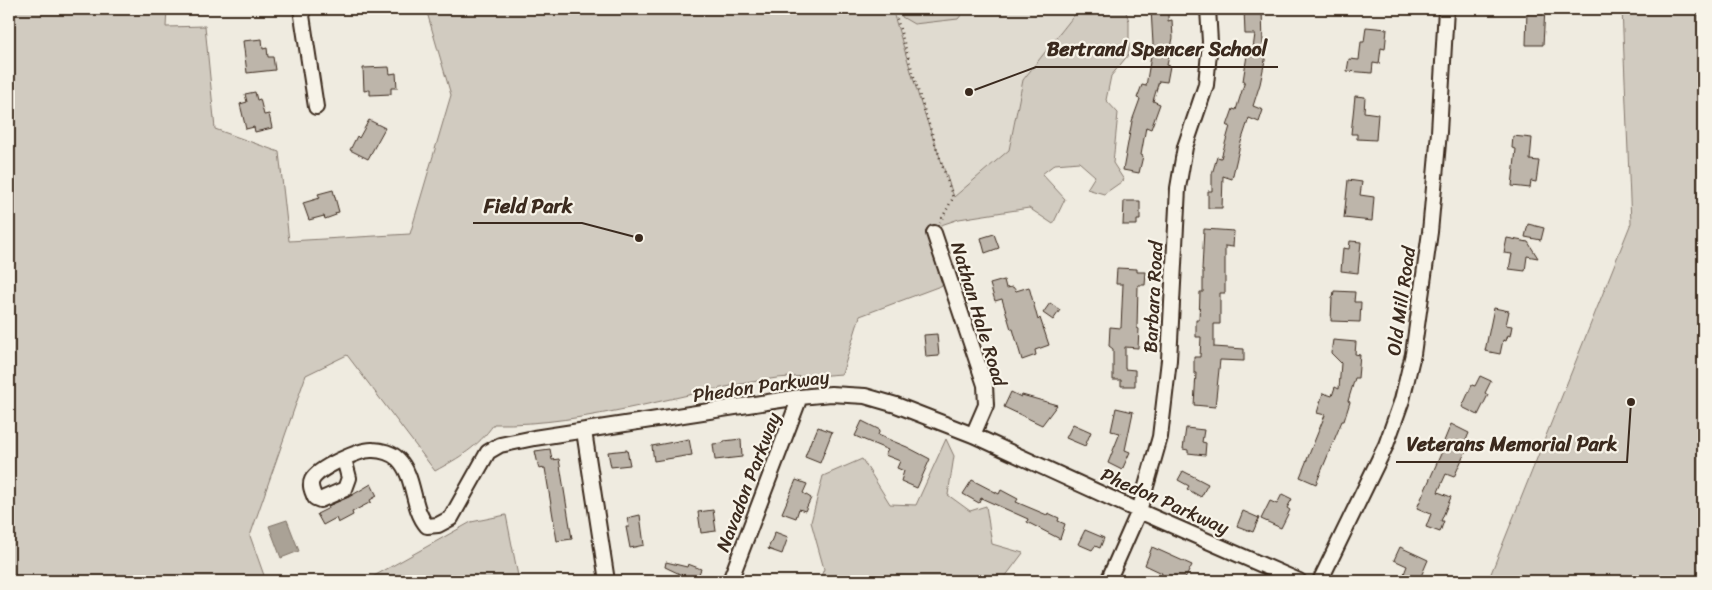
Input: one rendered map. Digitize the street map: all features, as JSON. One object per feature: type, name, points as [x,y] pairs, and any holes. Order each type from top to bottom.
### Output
[{"type":"street","points":[[301,9],[316,106]]},
{"type":"street","name":"Barbara Road","points":[[1108,581],[1140,511],[1160,437],[1169,360],[1178,188],[1185,147],[1206,86],[1210,42],[1208,9]]},
{"type":"street","name":"Old Mill Road","points":[[1320,581],[1386,446],[1402,400],[1413,354],[1431,223],[1440,132],[1446,9]]},
{"type":"street","name":"Nathan Hale Road","points":[[934,233],[985,385],[986,405],[974,435]]},
{"type":"street","name":"Phedon Parkway","points":[[344,459],[357,453],[372,450],[385,452],[398,458],[407,471],[421,519],[427,526],[438,525],[451,518],[488,452],[500,445],[534,438],[800,397],[831,394],[865,396],[896,405],[974,435],[1299,581]]},
{"type":"street","name":"Navadon Parkway","points":[[730,581],[800,397]]},
{"type":"street","points":[[584,431],[607,581]]},
{"type":"path","points":[[894,9],[920,97],[954,198],[934,233]]},
{"type":"shaded area","points":[[9,9],[167,9],[166,27],[205,26],[215,129],[279,152],[289,241],[410,234],[451,95],[426,9],[892,9],[921,104],[954,197],[1009,150],[1023,80],[1076,13],[1076,9],[1125,9],[1129,21],[1129,54],[1111,76],[1106,100],[1118,113],[1113,163],[1124,180],[1104,194],[1087,189],[1095,176],[1079,162],[1055,164],[1042,174],[1065,199],[1053,224],[1029,208],[959,219],[926,230],[943,285],[860,316],[842,374],[777,378],[600,414],[529,423],[494,424],[474,446],[435,471],[347,355],[306,375],[250,536],[266,581],[9,581]]},
{"type":"shaded area","points":[[892,9],[1076,9],[1076,13],[1023,80],[1009,150],[953,198],[921,104]]},
{"type":"shaded area","points":[[901,9],[966,9],[958,19],[914,24],[902,17]]},
{"type":"shaded area","points":[[1622,9],[1703,9],[1703,581],[1488,581],[1631,223]]},
{"type":"shaded area","points":[[946,439],[954,456],[948,495],[970,511],[986,506],[992,544],[1023,553],[1002,581],[819,581],[824,569],[811,522],[823,476],[862,459],[890,504],[916,505]]},
{"type":"shaded area","points":[[506,515],[519,581],[461,581],[455,574],[443,581],[359,581],[367,580],[471,522]]},
{"type":"shaded area","points":[[287,520],[299,551],[281,558],[269,526]]},
{"type":"building","points":[[1151,9],[1168,11],[1168,21],[1172,20],[1173,38],[1167,65],[1170,66],[1167,82],[1159,81],[1153,101],[1160,104],[1151,129],[1146,127],[1139,173],[1123,170],[1132,121],[1140,99],[1137,98],[1142,85],[1146,86],[1153,44]]},
{"type":"building","points":[[1244,9],[1262,9],[1263,45],[1268,46],[1253,106],[1263,110],[1259,122],[1249,118],[1232,179],[1223,176],[1222,208],[1208,208],[1208,191],[1212,191],[1212,174],[1217,157],[1221,158],[1230,126],[1227,126],[1233,109],[1236,110],[1245,81],[1243,81],[1247,55],[1252,56],[1255,34],[1245,34]]},
{"type":"building","points":[[1527,9],[1545,9],[1543,45],[1526,45]]},
{"type":"building","points":[[1366,27],[1387,29],[1385,49],[1381,48],[1379,64],[1373,63],[1372,73],[1347,71],[1349,59],[1359,60],[1361,42],[1364,42]]},
{"type":"building","points":[[262,39],[263,49],[267,48],[268,57],[273,57],[275,70],[247,73],[243,41]]},
{"type":"building","points":[[389,67],[390,74],[396,73],[397,88],[391,88],[391,94],[370,95],[370,90],[364,91],[363,68]]},
{"type":"building","points":[[255,92],[257,100],[260,99],[264,115],[269,114],[272,128],[255,132],[254,127],[246,129],[240,104],[247,102],[245,94]]},
{"type":"building","points":[[1355,96],[1365,97],[1364,112],[1378,114],[1376,140],[1357,139],[1357,134],[1351,134]]},
{"type":"building","points":[[369,120],[385,128],[368,159],[350,150],[357,136],[359,138]]},
{"type":"building","points":[[1513,136],[1532,138],[1530,160],[1539,161],[1536,182],[1531,181],[1530,188],[1512,186],[1516,149],[1512,148]]},
{"type":"building","points":[[1348,180],[1362,182],[1360,195],[1374,197],[1372,221],[1344,218]]},
{"type":"building","points":[[333,190],[339,212],[325,219],[324,216],[309,220],[303,203],[320,198],[318,194]]},
{"type":"building","points":[[1124,201],[1140,201],[1140,220],[1137,220],[1137,225],[1123,225]]},
{"type":"building","points":[[1528,224],[1544,228],[1541,240],[1525,237]]},
{"type":"building","points":[[1204,229],[1234,231],[1233,247],[1225,246],[1225,293],[1220,293],[1220,324],[1214,324],[1214,347],[1244,349],[1244,361],[1220,360],[1215,407],[1194,405],[1196,373],[1194,373],[1194,357],[1200,357],[1201,337],[1196,337],[1196,320],[1199,320],[1200,292],[1203,292]]},
{"type":"building","points":[[994,234],[999,248],[985,253],[981,238]]},
{"type":"building","points":[[1507,238],[1528,242],[1538,258],[1527,256],[1525,271],[1509,269],[1512,254],[1504,253]]},
{"type":"building","points":[[1350,241],[1361,242],[1358,273],[1341,271],[1343,248],[1349,249]]},
{"type":"building","points":[[1117,268],[1137,269],[1137,272],[1146,272],[1145,285],[1138,285],[1138,348],[1125,347],[1125,369],[1135,370],[1135,386],[1121,386],[1121,380],[1113,380],[1113,349],[1109,346],[1110,327],[1121,328],[1123,284],[1116,284]]},
{"type":"building","points":[[1004,280],[1006,288],[1013,287],[1016,291],[1029,287],[1038,320],[1040,318],[1049,345],[1035,350],[1036,355],[1022,360],[1002,299],[995,301],[990,284]]},
{"type":"building","points":[[1334,291],[1355,292],[1354,302],[1361,302],[1360,322],[1331,321]]},
{"type":"building","points":[[1050,303],[1060,310],[1053,320],[1043,313]]},
{"type":"building","points":[[1494,308],[1509,311],[1506,325],[1512,326],[1510,336],[1508,335],[1506,341],[1503,340],[1500,354],[1485,351]]},
{"type":"building","points":[[937,334],[939,356],[926,357],[924,335]]},
{"type":"building","points":[[1333,340],[1356,342],[1355,354],[1360,355],[1358,378],[1355,378],[1344,421],[1342,421],[1316,484],[1300,477],[1325,415],[1317,413],[1323,393],[1332,396],[1335,387],[1339,389],[1341,363],[1331,353]]},
{"type":"building","points":[[1480,376],[1491,381],[1485,393],[1488,395],[1478,415],[1462,407],[1472,385],[1475,386]]},
{"type":"building","points":[[1011,392],[1021,397],[1022,395],[1057,405],[1042,425],[1004,407]]},
{"type":"building","points":[[1116,408],[1133,412],[1125,450],[1130,452],[1122,470],[1108,463],[1120,433],[1111,431]]},
{"type":"building","points":[[862,421],[880,430],[878,435],[930,459],[917,488],[901,481],[904,471],[897,468],[900,461],[885,455],[888,450],[855,436]]},
{"type":"building","points":[[1073,424],[1091,432],[1085,446],[1066,438]]},
{"type":"building","points":[[1451,424],[1469,433],[1464,445],[1468,446],[1454,477],[1446,474],[1438,492],[1451,497],[1441,521],[1444,521],[1440,532],[1426,527],[1431,514],[1417,508],[1444,447],[1442,446]]},
{"type":"building","points":[[818,427],[832,432],[820,463],[805,457]]},
{"type":"building","points":[[1186,428],[1204,430],[1202,442],[1206,443],[1205,455],[1188,453],[1188,450],[1183,449]]},
{"type":"building","points":[[689,439],[692,455],[654,461],[652,446]]},
{"type":"building","points":[[741,439],[742,457],[715,460],[713,444]]},
{"type":"building","points":[[550,449],[552,460],[559,459],[572,539],[557,541],[545,468],[539,469],[535,451]]},
{"type":"building","points":[[627,450],[630,465],[611,467],[608,452]]},
{"type":"building","points":[[1183,471],[1208,484],[1201,497],[1187,489],[1189,486],[1178,480]]},
{"type":"building","points":[[796,480],[807,484],[803,493],[811,498],[805,511],[799,509],[796,518],[782,513]]},
{"type":"building","points":[[972,480],[999,494],[1001,490],[1018,499],[1016,502],[1059,518],[1058,521],[1065,524],[1060,539],[1027,522],[1028,519],[981,498],[979,503],[963,494]]},
{"type":"building","points":[[371,484],[377,496],[370,500],[371,502],[352,512],[353,515],[338,523],[336,518],[323,525],[317,514],[329,508],[328,506],[349,497]]},
{"type":"building","points":[[1282,494],[1292,499],[1287,508],[1290,510],[1281,528],[1261,519],[1270,501],[1277,504]]},
{"type":"building","points":[[713,510],[716,531],[701,533],[698,512]]},
{"type":"building","points":[[1243,511],[1259,518],[1253,532],[1237,526]]},
{"type":"building","points":[[640,515],[644,545],[630,548],[626,527],[629,527],[627,518]]},
{"type":"building","points":[[1085,530],[1104,538],[1100,548],[1095,546],[1092,550],[1078,544]]},
{"type":"building","points":[[775,532],[788,537],[782,554],[768,549]]},
{"type":"building","points":[[1152,547],[1192,565],[1184,581],[1165,581],[1160,579],[1162,573],[1145,565]]},
{"type":"building","points":[[1400,547],[1428,560],[1419,581],[1402,579],[1407,566],[1394,560]]},
{"type":"building","points":[[666,562],[687,567],[688,564],[701,569],[696,581],[682,581],[684,576],[665,567]]},
{"type":"place","name":"Bertrand Spencer School","points":[[969,92]]},
{"type":"place","name":"Field Park","points":[[639,238]]},
{"type":"place","name":"Veterans Memorial Park","points":[[1631,402]]}]
